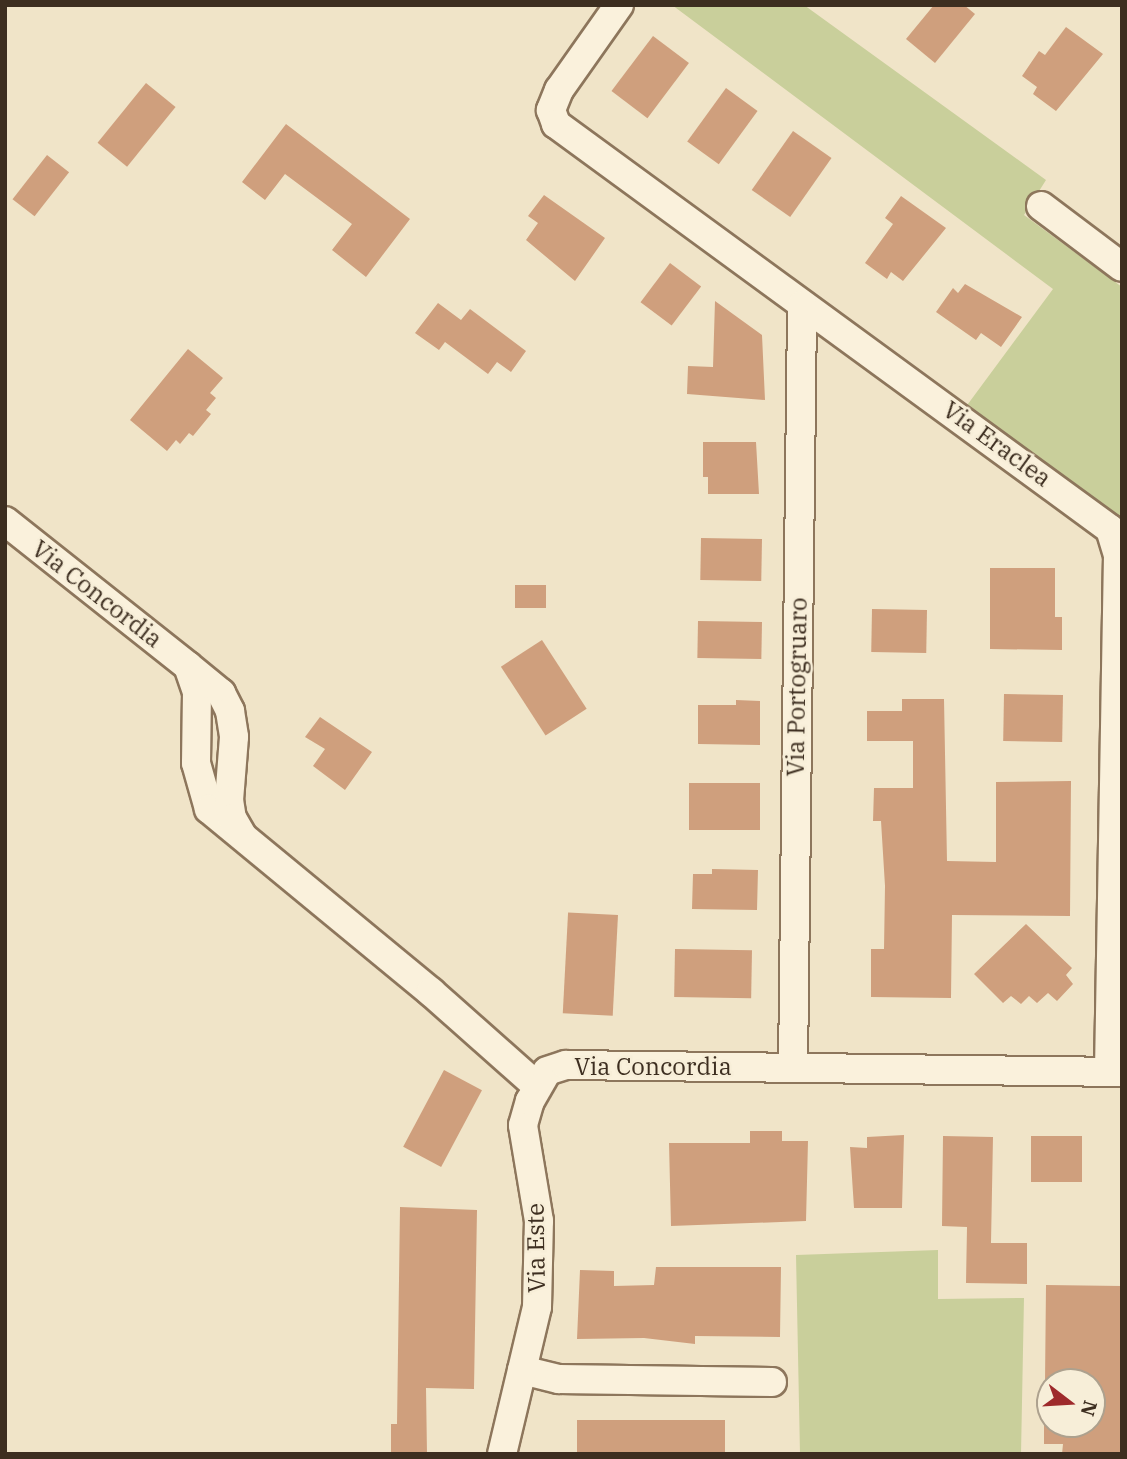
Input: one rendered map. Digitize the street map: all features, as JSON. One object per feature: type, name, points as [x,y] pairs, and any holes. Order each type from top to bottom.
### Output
[{"type":"street","name":"Via Eraclea","points":[[620,5],[559,90],[551,110],[556,124],[1111,529],[1118,555],[1115,1072]]},
{"type":"street","points":[[1041,206],[1122,267]]},
{"type":"street","name":"Via Portogruaro","points":[[793,1068],[802,305]]},
{"type":"street","name":"Via Concordia","points":[[5,521],[221,693],[230,711],[233,737],[229,800],[232,818],[243,836]]},
{"type":"street","name":"Via Concordia","points":[[188,666],[197,692],[200,788],[209,809],[537,1086],[547,1071],[566,1065],[1115,1072]]},
{"type":"street","name":"Via Este","points":[[502,1454],[537,1307],[540,1221],[523,1125],[537,1086]]},
{"type":"street","points":[[522,1370],[559,1379],[772,1382]]},
{"type":"green space","points":[[672,5],[804,5],[1046,180],[1024,215],[1122,287],[1122,532],[965,408],[1053,289]]},
{"type":"green space","points":[[938,1250],[938,1299],[1024,1298],[1021,1454],[800,1454],[796,1255]]},
{"type":"building","points":[[934,5],[964,5],[975,14],[935,63],[906,39]]},
{"type":"building","points":[[1066,27],[1103,54],[1056,111],[1033,94],[1037,87],[1022,76],[1039,51],[1045,55]]},
{"type":"building","points":[[653,36],[689,63],[647,118],[611,91]]},
{"type":"building","points":[[146,83],[176,107],[127,167],[98,143]]},
{"type":"building","points":[[726,88],[758,111],[719,164],[687,141]]},
{"type":"building","points":[[286,124],[410,219],[366,277],[332,250],[352,224],[285,174],[265,200],[242,182]]},
{"type":"building","points":[[793,131],[832,158],[790,217],[752,190]]},
{"type":"building","points":[[47,155],[69,172],[35,216],[13,199]]},
{"type":"building","points":[[544,195],[605,238],[575,281],[526,240],[538,223],[528,216]]},
{"type":"building","points":[[901,196],[946,228],[903,281],[891,272],[887,279],[865,263],[893,224],[885,218]]},
{"type":"building","points":[[670,263],[701,286],[672,326],[641,302]]},
{"type":"building","points":[[965,284],[1022,317],[1001,347],[981,333],[976,340],[936,312],[953,288],[958,293]]},
{"type":"building","points":[[715,301],[762,335],[765,400],[687,394],[688,366],[713,367]]},
{"type":"building","points":[[438,303],[461,320],[470,309],[526,351],[511,372],[497,362],[488,374],[445,342],[439,350],[415,333]]},
{"type":"building","points":[[188,349],[223,378],[210,393],[216,398],[206,410],[211,414],[193,436],[189,433],[180,444],[176,440],[167,451],[130,420]]},
{"type":"building","points":[[703,442],[756,442],[759,494],[708,494],[708,477],[703,477]]},
{"type":"building","points":[[701,538],[762,539],[761,581],[700,580]]},
{"type":"building","points":[[990,568],[1055,568],[1055,617],[1062,617],[1062,650],[990,649]]},
{"type":"building","points":[[515,585],[546,585],[546,608],[515,608]]},
{"type":"building","points":[[872,609],[927,610],[926,653],[871,652]]},
{"type":"building","points":[[698,621],[762,622],[761,659],[697,658]]},
{"type":"building","points":[[542,640],[587,709],[546,735],[501,667]]},
{"type":"building","points":[[1004,694],[1063,695],[1062,742],[1003,741]]},
{"type":"building","points":[[902,699],[944,699],[947,861],[996,862],[996,782],[1071,781],[1070,916],[952,915],[951,998],[871,997],[871,949],[884,949],[885,886],[881,821],[873,821],[874,788],[913,788],[913,741],[867,741],[867,711],[902,711]]},
{"type":"building","points":[[736,700],[760,701],[760,745],[698,744],[698,705],[736,705]]},
{"type":"building","points":[[320,717],[372,752],[345,790],[313,766],[325,749],[305,737]]},
{"type":"building","points":[[689,783],[760,783],[760,830],[689,830]]},
{"type":"building","points":[[712,869],[758,870],[757,910],[692,909],[693,874],[712,874]]},
{"type":"building","points":[[568,912],[618,915],[613,1016],[563,1013]]},
{"type":"building","points":[[1026,924],[1072,968],[1066,975],[1073,984],[1057,1001],[1048,993],[1037,1003],[1029,996],[1021,1004],[1011,996],[1003,1003],[974,974]]},
{"type":"building","points":[[675,949],[752,950],[751,998],[674,997]]},
{"type":"building","points":[[444,1070],[482,1090],[441,1167],[403,1147]]},
{"type":"building","points":[[750,1131],[782,1131],[782,1141],[808,1141],[806,1221],[671,1226],[669,1143],[750,1143]]},
{"type":"building","points":[[904,1135],[902,1208],[854,1208],[850,1147],[867,1148],[867,1137]]},
{"type":"building","points":[[943,1136],[993,1137],[991,1243],[1027,1243],[1027,1284],[966,1283],[967,1227],[942,1226]]},
{"type":"building","points":[[1031,1136],[1082,1136],[1082,1182],[1031,1182]]},
{"type":"building","points":[[400,1207],[477,1210],[474,1389],[426,1388],[427,1454],[391,1454],[391,1424],[397,1424]]},
{"type":"building","points":[[656,1267],[781,1267],[780,1337],[695,1336],[695,1344],[644,1338],[577,1339],[580,1270],[614,1271],[614,1286],[654,1285]]},
{"type":"building","points":[[1046,1285],[1122,1286],[1121,1454],[1062,1454],[1063,1444],[1044,1444],[1044,1438],[1106,1438],[1106,1368],[1045,1368]]},
{"type":"building","points":[[577,1420],[725,1420],[725,1454],[577,1454]]}]
